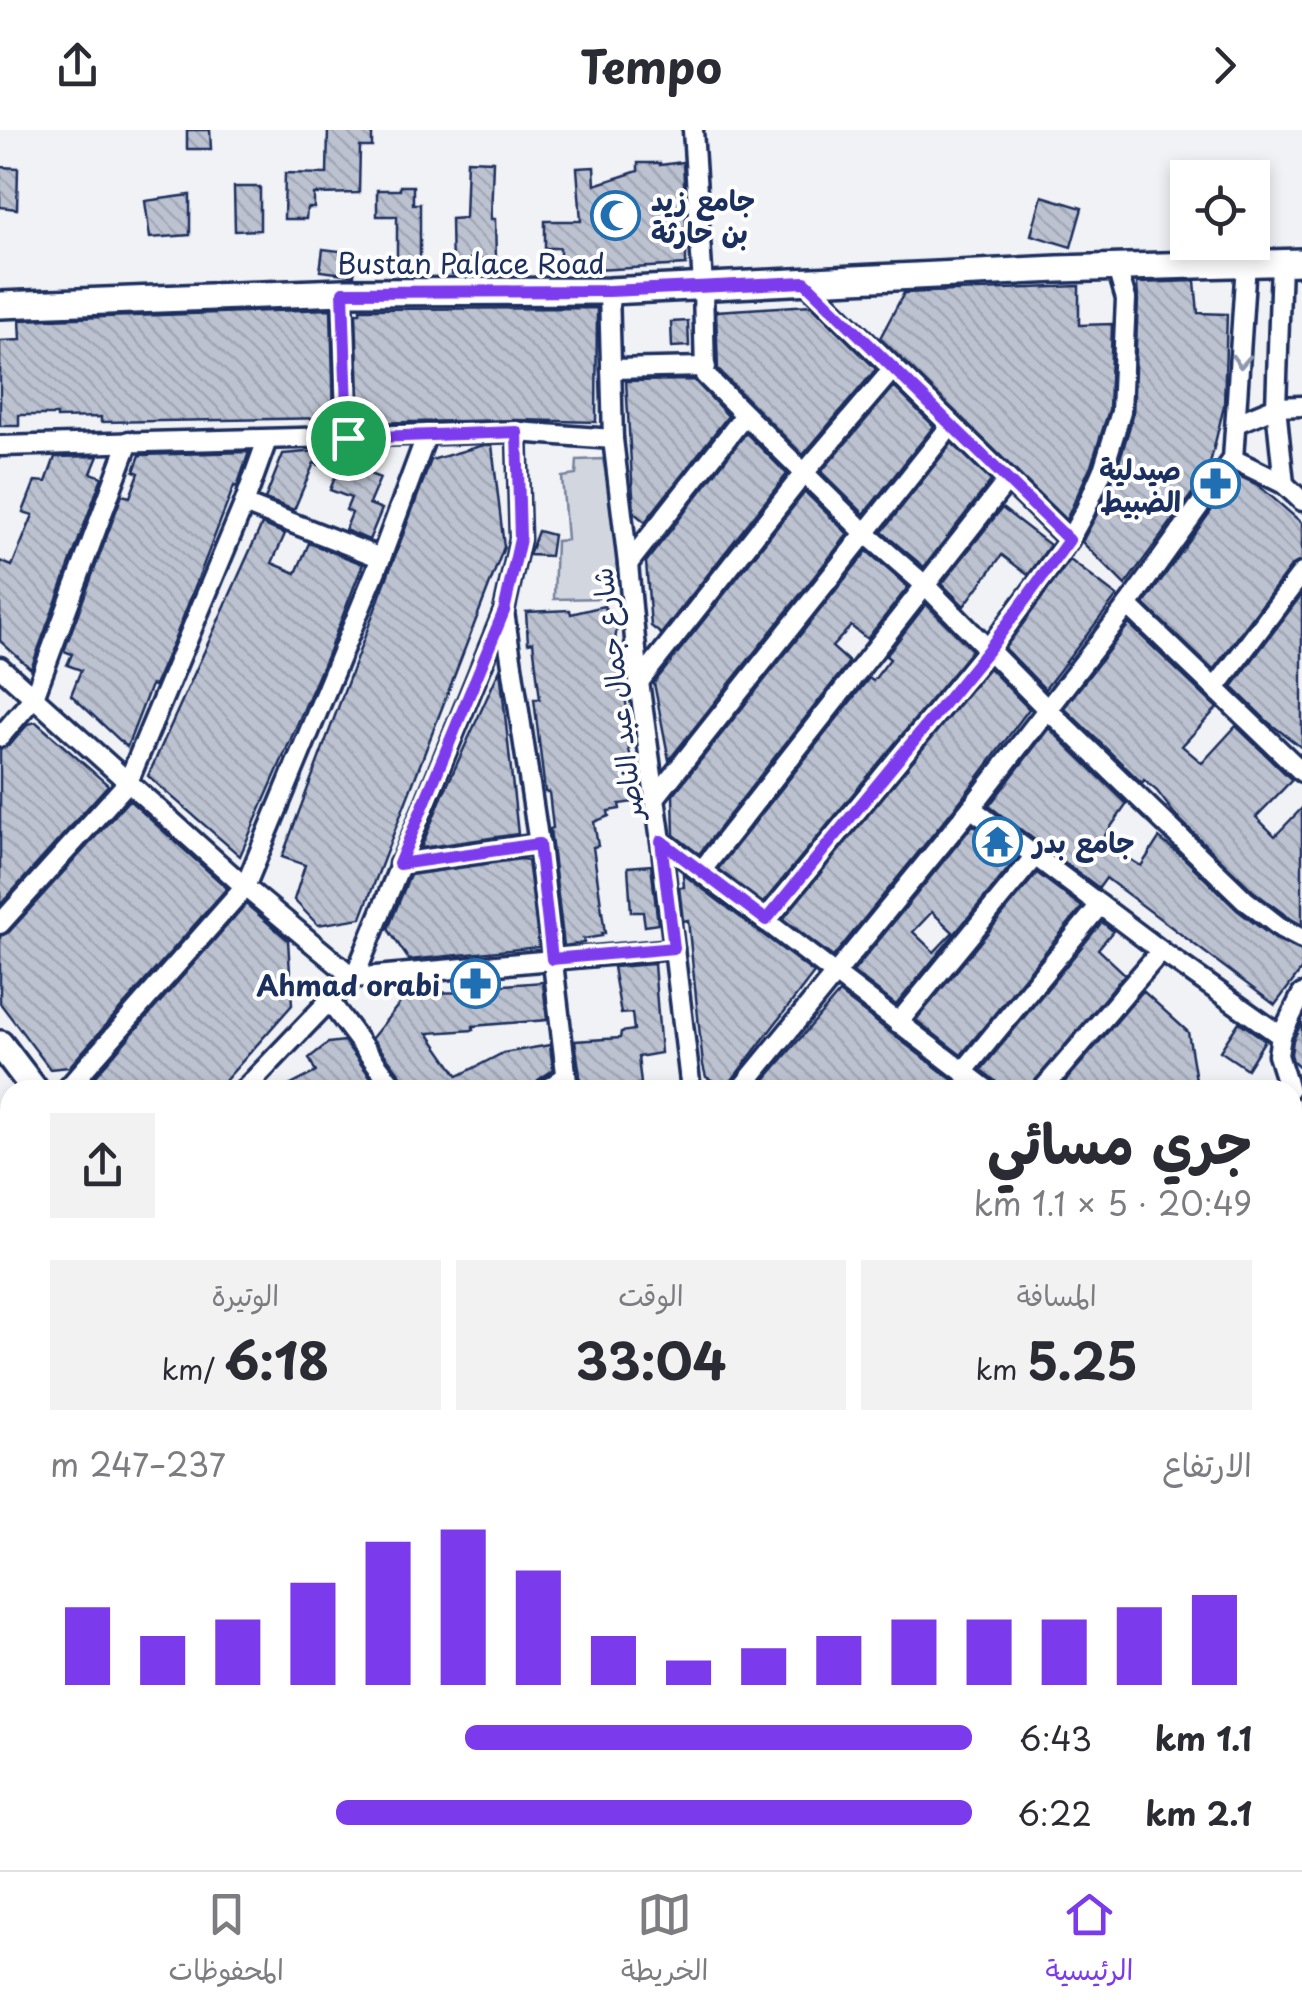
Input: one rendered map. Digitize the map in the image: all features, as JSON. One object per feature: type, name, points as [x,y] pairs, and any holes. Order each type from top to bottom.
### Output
[{"type":"main road","name":"Bustan Palace Road","points":[[0,305],[343,292],[609,291],[1291,262]]},
{"type":"main road","points":[[0,1044],[26,1080]]},
{"type":"street","points":[[694,130],[705,375],[1245,900],[1281,928],[1302,938]]},
{"type":"street","points":[[1284,484],[1276,407],[1291,262]]},
{"type":"street","points":[[748,1080],[971,808],[1128,605],[1233,459],[1246,263]]},
{"type":"street","points":[[766,920],[989,649],[1069,540],[1104,467],[1121,412],[1126,299],[1117,268]]},
{"type":"street","points":[[805,282],[1069,540]]},
{"type":"street","name":"شارع جمال عبد الناصر","points":[[609,291],[612,438],[691,1080]]},
{"type":"street","points":[[343,292],[348,438]]},
{"type":"street","points":[[611,369],[706,367]]},
{"type":"street","points":[[639,682],[805,472],[894,369]]},
{"type":"street","points":[[1238,423],[1276,407],[1302,406]]},
{"type":"street","points":[[628,564],[745,415]]},
{"type":"street","points":[[655,798],[951,424]]},
{"type":"street","points":[[0,446],[517,432],[612,438]]},
{"type":"street","points":[[254,1080],[354,978],[504,611],[520,539],[517,432]]},
{"type":"street","points":[[75,1080],[245,887],[381,558],[427,434]]},
{"type":"street","points":[[0,924],[128,782],[267,440]]},
{"type":"street","points":[[0,737],[34,697],[129,441]]},
{"type":"street","points":[[1233,459],[1284,484],[1302,501]]},
{"type":"street","points":[[702,870],[1007,481]]},
{"type":"street","points":[[244,504],[381,558]]},
{"type":"street","points":[[1216,687],[1302,574]]},
{"type":"street","points":[[1128,605],[1302,772]]},
{"type":"street","points":[[504,611],[539,844],[567,1080]]},
{"type":"street","points":[[0,667],[245,887],[354,978],[674,948]]},
{"type":"street","points":[[971,808],[1281,1036]]},
{"type":"street","points":[[661,841],[974,1080]]},
{"type":"street","points":[[399,864],[539,844]]},
{"type":"street","points":[[898,1023],[1034,856]]},
{"type":"street","points":[[963,1072],[1100,905]]},
{"type":"street","points":[[1051,1080],[1161,951]]},
{"type":"street","points":[[1290,1080],[1278,1055],[1281,1036],[1302,994]]},
{"type":"street","points":[[329,1001],[388,1080]]},
{"type":"shaded area","points":[[603,459],[625,578],[606,582],[607,598],[554,599],[556,541],[567,540],[562,477],[576,475],[577,460]]},
{"type":"building","points":[[187,130],[210,130],[211,149],[187,149]]},
{"type":"building","points":[[328,130],[372,130],[372,147],[360,147],[359,193],[314,194],[314,208],[307,208],[306,219],[284,219],[285,173],[327,174]]},
{"type":"building","points":[[467,160],[493,161],[491,219],[495,219],[496,259],[470,259],[470,273],[452,274],[451,219],[465,218]]},
{"type":"building","name":"جامع زيد بن حارثة","points":[[683,162],[686,265],[560,272],[560,248],[545,248],[545,221],[581,221],[577,168],[594,167],[595,185],[638,171],[638,163]]},
{"type":"building","points":[[0,167],[18,168],[17,209],[0,207]]},
{"type":"building","points":[[400,186],[413,186],[413,204],[420,204],[420,274],[397,274],[397,216],[377,216],[377,190],[400,190]]},
{"type":"building","points":[[234,187],[260,187],[260,230],[235,231]]},
{"type":"building","points":[[190,195],[190,235],[150,238],[145,201]]},
{"type":"building","points":[[1042,196],[1082,208],[1071,247],[1031,235]]},
{"type":"building","points":[[323,249],[356,257],[354,275],[320,271]]},
{"type":"building","points":[[1195,281],[1198,313],[1227,314],[1224,406],[1208,472],[1125,585],[1082,542],[1116,472],[1133,416],[1137,283]]},
{"type":"building","points":[[1079,286],[1079,325],[1112,324],[1109,410],[1092,463],[1066,520],[880,338],[904,293]]},
{"type":"building","points":[[811,305],[876,369],[803,455],[718,370],[716,311]]},
{"type":"building","points":[[597,308],[596,422],[360,423],[356,313],[360,309]]},
{"type":"building","points":[[331,309],[334,418],[101,422],[101,417],[19,415],[19,426],[0,426],[0,341],[21,340],[20,320]]},
{"type":"building","points":[[688,321],[689,346],[672,347],[671,322]]},
{"type":"building","points":[[694,380],[728,416],[645,522],[634,513],[626,381]]},
{"type":"building","points":[[894,387],[934,426],[864,514],[821,472]]},
{"type":"building","points":[[746,433],[787,474],[661,634],[651,626],[646,562]]},
{"type":"building","points":[[952,443],[991,481],[924,567],[882,532]]},
{"type":"building","points":[[492,445],[504,547],[361,918],[318,925],[294,900],[305,865],[282,857],[431,460]]},
{"type":"building","points":[[354,449],[347,465],[380,478],[369,504],[382,509],[369,540],[345,530],[352,513],[346,510],[351,498],[330,490],[337,472],[314,463],[294,510],[265,499],[283,454]]},
{"type":"building","points":[[249,452],[127,747],[71,695],[81,670],[67,665],[72,654],[64,651],[122,495],[130,497],[139,473],[134,471],[140,455]]},
{"type":"building","points":[[98,456],[91,473],[102,477],[31,669],[0,641],[0,561],[12,566],[33,515],[23,512],[35,481],[46,482],[55,457]]},
{"type":"building","points":[[1237,475],[1258,485],[1302,523],[1302,561],[1292,565],[1213,670],[1144,604]]},
{"type":"building","points":[[805,492],[848,534],[669,760],[654,683]]},
{"type":"building","points":[[1002,508],[1050,545],[1028,575],[1002,555],[964,606],[942,584]]},
{"type":"building","points":[[262,524],[285,534],[272,563],[296,573],[309,543],[363,564],[240,856],[148,776]]},
{"type":"building","points":[[538,531],[553,535],[550,556],[529,555]]},
{"type":"building","points":[[867,551],[908,587],[867,639],[851,626],[832,647],[849,662],[699,854],[674,835],[673,795]]},
{"type":"building","points":[[1070,560],[1117,596],[1045,689],[1005,648]]},
{"type":"building","points":[[1302,594],[1302,748],[1232,687]]},
{"type":"building","points":[[926,604],[972,650],[763,903],[718,869],[869,678],[873,681],[890,659],[886,656]]},
{"type":"building","points":[[604,606],[617,627],[612,662],[616,662],[621,696],[625,695],[630,734],[626,735],[637,789],[632,790],[634,802],[619,804],[620,809],[608,811],[609,816],[594,822],[598,846],[593,847],[605,933],[583,939],[584,943],[564,946],[549,792],[545,792],[534,699],[540,699],[526,612],[570,610],[571,614]]},
{"type":"building","points":[[1129,624],[1217,708],[1182,746],[1202,763],[1236,726],[1292,780],[1256,817],[1275,836],[1302,808],[1302,925],[1253,891],[1176,816],[1157,791],[1144,780],[1142,783],[1064,708]]},
{"type":"building","points":[[989,668],[1029,709],[961,800],[833,957],[783,919]]},
{"type":"building","points":[[500,669],[518,834],[421,848],[441,799]]},
{"type":"building","points":[[36,722],[108,785],[0,905],[0,749],[10,745],[28,724]]},
{"type":"building","points":[[1049,728],[1127,804],[1101,841],[1141,866],[1159,838],[1237,910],[1275,939],[1302,951],[1302,969],[1275,1005],[1106,878],[1099,888],[989,806]]},
{"type":"building","points":[[129,800],[227,888],[69,1067],[50,1069],[0,1003],[0,936],[9,932]]},
{"type":"building","points":[[973,825],[1017,858],[896,1005],[853,972]],"holes":[[[932,912],[953,932],[934,952],[913,932]]]},
{"type":"building","points":[[528,860],[539,947],[409,960],[388,929],[410,875]]},
{"type":"building","points":[[651,865],[658,924],[645,926],[643,912],[631,912],[628,867]]},
{"type":"building","points":[[1037,873],[1082,907],[961,1055],[916,1020]]},
{"type":"building","points":[[683,874],[814,973],[732,1080],[706,1077],[703,1065],[688,920],[683,921],[679,887],[684,887]]},
{"type":"building","points":[[246,904],[288,940],[292,1005],[226,1080],[92,1080]]},
{"type":"building","points":[[1102,922],[1113,931],[1098,949],[1125,974],[1036,1080],[994,1080],[981,1070]]},
{"type":"building","points":[[654,964],[661,1053],[638,1057],[641,1080],[581,1080],[575,1041],[620,1038],[621,1032],[634,1030],[632,1013],[621,1014],[613,967]]},
{"type":"building","points":[[543,982],[547,1020],[428,1033],[458,1076],[503,1053],[550,1045],[553,1070],[538,1080],[404,1080],[372,1038],[408,993],[492,992],[492,986]]},
{"type":"building","points":[[1143,991],[1188,1032],[1196,1080],[1067,1080]]},
{"type":"building","points":[[839,993],[953,1080],[765,1080]]},
{"type":"building","points":[[1239,1022],[1265,1040],[1247,1069],[1220,1051]]},
{"type":"building","points":[[1302,1022],[1302,1069],[1291,1054]]},
{"type":"building","points":[[344,1041],[373,1080],[300,1080],[316,1072],[309,1058],[328,1043]]},
{"type":"place","name":"جامع زيد بن حارثة","points":[[616,215]]},
{"type":"place","name":"صيدلية الضبيط","points":[[1216,484]]},
{"type":"place","name":"جامع بدر","points":[[998,841]]},
{"type":"place","name":"Ahmad orabi","points":[[475,984]]},
{"type":"route","points":[[805,282],[1069,540],[989,649],[766,920],[661,841],[674,948],[552,959],[539,844],[399,864],[504,611],[520,539],[517,432],[348,438],[343,292],[609,291],[805,282]]}]
